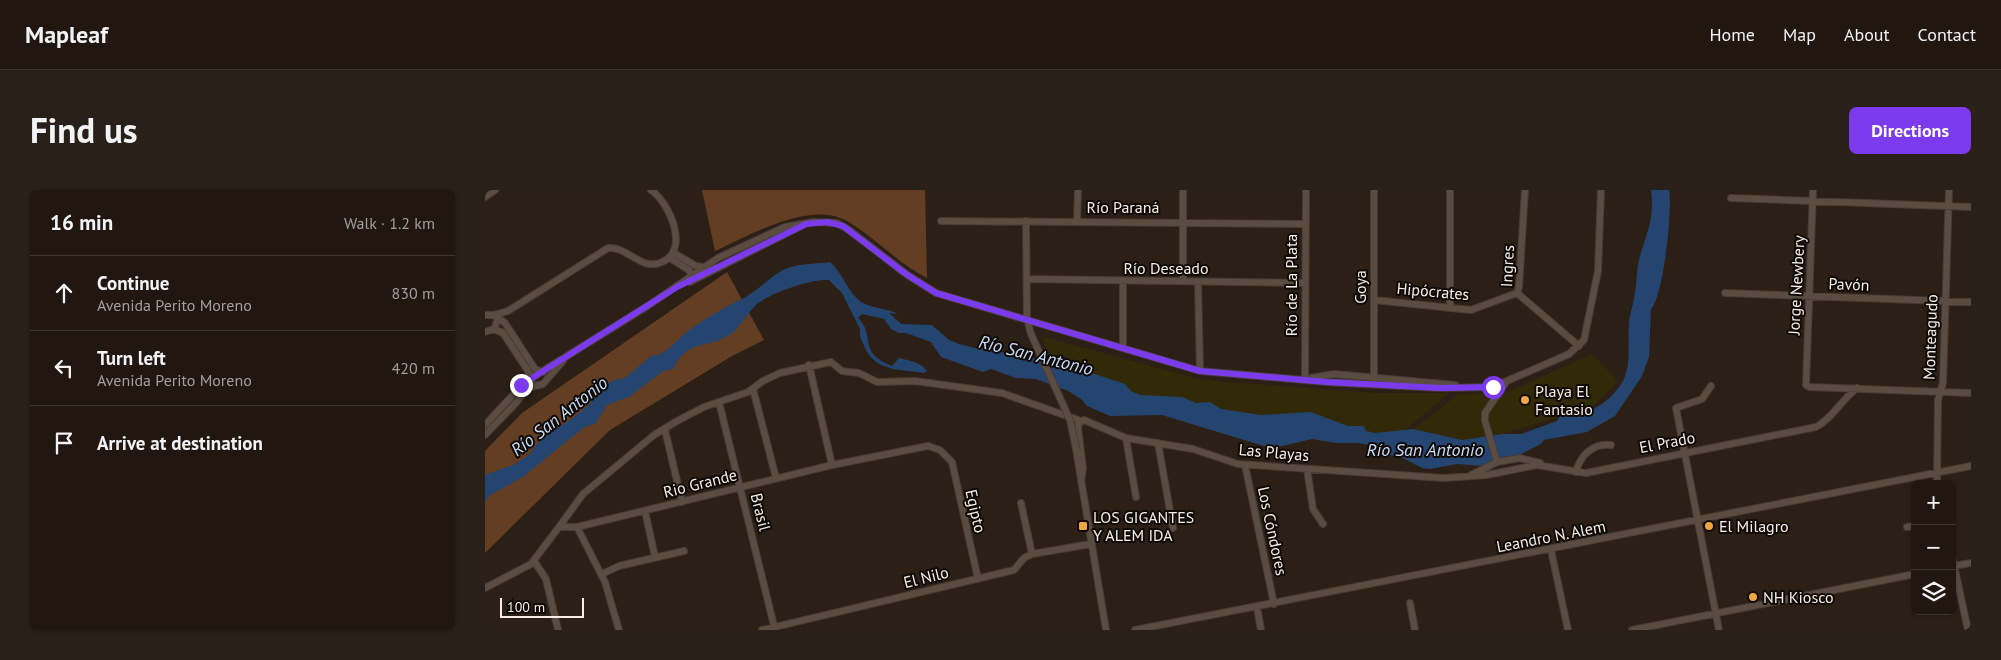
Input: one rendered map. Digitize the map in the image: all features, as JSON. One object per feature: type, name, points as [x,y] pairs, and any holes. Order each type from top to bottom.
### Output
[{"type":"street","points":[[486,196],[495,190]]},
{"type":"street","points":[[494,329],[497,318],[608,248],[621,250],[648,264],[658,264],[672,255],[677,243],[667,208],[651,190]]},
{"type":"street","points":[[1077,190],[1077,220]]},
{"type":"street","points":[[1183,190],[1183,281]]},
{"type":"street","name":"Río de La Plata","points":[[1305,379],[1306,190]]},
{"type":"street","name":"Goya","points":[[1374,190],[1374,384]]},
{"type":"street","points":[[1450,190],[1450,308]]},
{"type":"street","name":"Ingres","points":[[1525,190],[1519,287],[1517,293],[1579,346]]},
{"type":"street","points":[[485,425],[521,385],[677,287],[724,255],[775,231],[822,222],[837,223],[849,230],[906,274],[936,293],[1200,371],[1440,388],[1493,387],[1569,354],[1579,346],[1587,334],[1597,280],[1601,190]]},
{"type":"street","name":"Jorge Newbery","points":[[1813,190],[1805,382],[1809,387],[1844,388]]},
{"type":"street","name":"Monteagudo","points":[[1937,480],[1940,391],[1943,383],[1949,190]]},
{"type":"street","points":[[1731,198],[1971,207]]},
{"type":"street","name":"Río Paraná","points":[[941,221],[1077,220],[1305,224]]},
{"type":"street","points":[[1026,221],[1027,319],[1031,334],[1070,420],[1106,630]]},
{"type":"street","points":[[677,287],[803,225]]},
{"type":"street","points":[[672,255],[696,266],[706,267]]},
{"type":"street","points":[[672,255],[689,270],[692,276]]},
{"type":"street","name":"Río Deseado","points":[[1027,279],[1123,282],[1305,283]]},
{"type":"street","points":[[1123,282],[1123,348]]},
{"type":"street","points":[[1198,282],[1200,371]]},
{"type":"street","name":"Hipócrates","points":[[1374,300],[1450,308],[1479,308],[1517,293]]},
{"type":"street","name":"Pavón","points":[[1725,293],[1971,302]]},
{"type":"street","points":[[485,315],[497,318],[505,324],[535,369],[547,374],[547,378]]},
{"type":"street","points":[[485,332],[494,329],[503,333],[537,385]]},
{"type":"street","points":[[485,435],[516,404],[527,388],[543,384],[567,357]]},
{"type":"street","name":"Las Playas","points":[[559,527],[583,494],[654,435],[694,411],[745,394],[763,380],[809,365],[831,362],[842,371],[859,373],[877,382],[908,381],[1002,392],[1083,420],[1126,438],[1193,449],[1245,464],[1444,478],[1468,476]]},
{"type":"street","points":[[809,365],[831,465]]},
{"type":"street","points":[[1305,379],[1334,374],[1374,376],[1464,387]]},
{"type":"street","points":[[1497,462],[1485,413],[1507,382]]},
{"type":"street","points":[[1711,386],[1702,399],[1676,408],[1719,630]]},
{"type":"street","points":[[1846,396],[1844,388],[1971,393]]},
{"type":"street","name":"El Prado","points":[[1468,476],[1546,465],[1586,473],[1816,427],[1826,420],[1846,396],[1857,388]]},
{"type":"street","points":[[753,389],[776,478]]},
{"type":"street","name":"Brasil","points":[[719,402],[775,629]]},
{"type":"street","points":[[1081,482],[1083,468],[1078,428],[1083,420]]},
{"type":"street","points":[[665,430],[682,502]]},
{"type":"street","points":[[1126,438],[1136,497]]},
{"type":"street","points":[[1159,444],[1173,528]]},
{"type":"street","points":[[1576,472],[1578,463],[1591,449],[1599,445],[1611,445]]},
{"type":"street","name":"Rio Grande","points":[[559,527],[577,527],[831,465],[928,446],[944,452]]},
{"type":"street","name":"Egipto","points":[[944,452],[952,462],[978,579]]},
{"type":"street","points":[[1468,476],[1497,462],[1520,458],[1546,465]]},
{"type":"street","name":"Los Cóndores","points":[[1245,464],[1274,604]]},
{"type":"street","name":"Leandro N. Alem","points":[[1135,630],[1699,521],[1971,466]]},
{"type":"street","points":[[1307,469],[1313,509],[1323,524]]},
{"type":"street","points":[[1021,503],[1032,554],[1091,544]]},
{"type":"street","points":[[645,511],[655,557]]},
{"type":"street","points":[[1907,527],[1911,526]]},
{"type":"street","points":[[485,588],[534,561],[559,527]]},
{"type":"street","points":[[577,527],[602,574],[612,600],[619,630]]},
{"type":"street","points":[[1551,550],[1568,630]]},
{"type":"street","points":[[602,574],[619,566],[684,551]]},
{"type":"street","name":"El Nilo","points":[[762,630],[775,629],[1014,570],[1025,558],[1032,554]]},
{"type":"street","points":[[534,561],[546,579],[558,630]]},
{"type":"street","points":[[1956,566],[1971,563]]},
{"type":"street","points":[[1954,570],[1968,630]]},
{"type":"street","points":[[1632,630],[1911,575]]},
{"type":"street","points":[[1410,603],[1415,630]]},
{"type":"street","points":[[1257,607],[1261,630]]},
{"type":"shaded area","points":[[702,190],[925,190],[927,278],[906,265],[856,226],[830,215],[797,217],[779,222],[715,251]]},
{"type":"shaded area","points":[[727,272],[764,340],[732,356],[610,430],[485,553],[485,451],[522,413]]},
{"type":"sand","points":[[1041,336],[1202,380],[1376,393],[1449,393],[1395,439],[1137,397],[1055,366]]},
{"type":"sand","name":"Playa El Fantasio","points":[[1592,354],[1618,381],[1593,406],[1465,446],[1398,441],[1459,394],[1506,393]]},
{"type":"water","name":"Río San Antonio","points":[[1651,190],[1669,190],[1670,214],[1663,271],[1655,302],[1651,309],[1649,357],[1642,376],[1615,416],[1587,432],[1544,440],[1541,444],[1521,454],[1483,466],[1457,464],[1430,469],[1422,468],[1403,458],[1384,454],[1369,445],[1359,443],[1336,443],[1312,439],[1282,446],[1264,446],[1162,415],[1110,416],[1087,406],[1081,399],[1068,391],[1036,379],[1016,378],[991,369],[983,372],[941,357],[931,342],[906,333],[899,333],[891,329],[884,319],[862,314],[858,318],[866,331],[870,349],[874,355],[892,366],[899,358],[918,364],[927,371],[924,373],[890,368],[882,365],[870,356],[861,339],[860,329],[842,293],[829,280],[821,280],[792,287],[764,299],[757,304],[732,333],[724,338],[700,345],[685,352],[673,369],[663,371],[629,397],[607,405],[596,423],[583,428],[524,476],[489,496],[485,502],[485,475],[513,465],[529,455],[541,439],[573,418],[590,404],[595,396],[599,395],[604,386],[614,380],[625,378],[651,356],[664,352],[696,325],[750,295],[782,271],[798,265],[830,262],[858,299],[867,305],[898,314],[889,313],[901,324],[932,325],[949,340],[959,344],[975,348],[989,347],[1013,356],[1055,361],[1125,384],[1131,391],[1140,395],[1182,397],[1196,403],[1210,402],[1221,409],[1261,415],[1311,412],[1348,426],[1364,426],[1366,431],[1375,433],[1413,429],[1462,440],[1503,434],[1521,434],[1557,421],[1562,412],[1584,404],[1586,412],[1597,407],[1612,396],[1623,381],[1629,353],[1629,321],[1638,265],[1651,218]]},
{"type":"place","name":"Playa El Fantasio","points":[[1525,400]]},
{"type":"place","name":"LOS GIGANTES Y ALEM IDA","points":[[1083,526]]},
{"type":"place","name":"El Milagro","points":[[1709,526]]},
{"type":"place","name":"NH Kiosco","points":[[1753,597]]},
{"type":"route","points":[[521,385],[677,287],[803,225],[813,222],[832,222],[849,230],[906,274],[936,293],[1200,371],[1327,382],[1440,388],[1493,387]]}]
